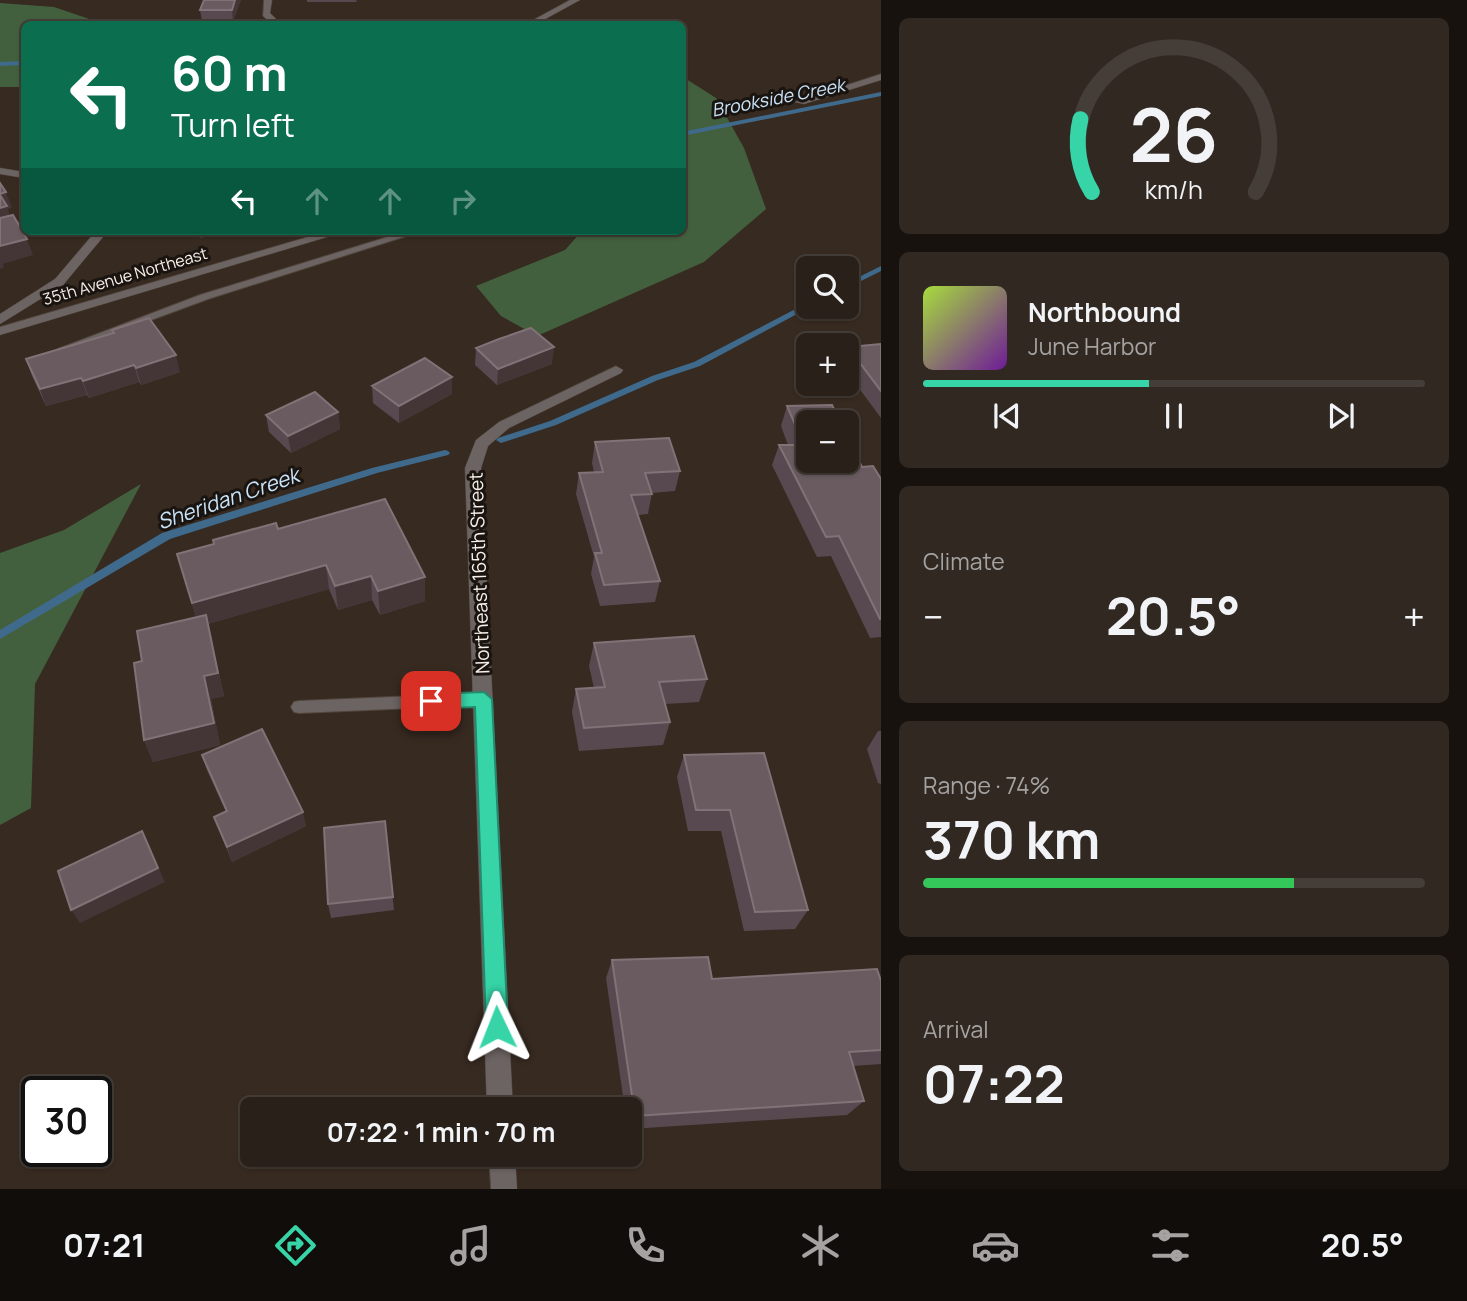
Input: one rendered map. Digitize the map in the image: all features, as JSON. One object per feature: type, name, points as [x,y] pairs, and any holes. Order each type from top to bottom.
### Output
[{"type":"street","points":[[268,0],[266,14],[274,21]]},
{"type":"street","points":[[536,21],[576,0]]},
{"type":"street","points":[[800,102],[881,77]]},
{"type":"street","points":[[0,171],[21,174]]},
{"type":"street","points":[[0,320],[59,282],[99,235]]},
{"type":"street","name":"35th Avenue Northeast","points":[[0,331],[327,235]]},
{"type":"street","name":"Northeast 165th Street","points":[[499,1097],[473,468],[481,444],[504,425],[616,370]]},
{"type":"street","points":[[502,1167],[503,1189]]},
{"type":"lane","points":[[0,231],[21,226]]},
{"type":"lane","points":[[57,352],[204,297],[404,235]]},
{"type":"lane","points":[[299,707],[484,699]]},
{"type":"green space","points":[[0,3],[54,7],[95,21],[21,21],[21,87],[0,87]]},
{"type":"green space","points":[[686,79],[716,98],[744,148],[766,209],[704,262],[537,336],[501,316],[476,286],[565,250],[578,235],[686,235]]},
{"type":"green space","points":[[141,484],[35,684],[31,808],[0,825],[0,553],[64,530]]},
{"type":"building","points":[[204,0],[235,0],[232,10],[200,10]]},
{"type":"building","points":[[0,183],[6,192],[0,194]]},
{"type":"building","points":[[0,195],[7,206],[0,208]]},
{"type":"building","points":[[13,215],[21,229],[21,235],[27,239],[0,246],[0,218]]},
{"type":"building","points":[[149,318],[176,355],[136,368],[134,365],[83,381],[81,378],[40,389],[26,359],[114,333],[112,330]]},
{"type":"building","points":[[531,328],[554,347],[498,369],[476,348],[499,339]]},
{"type":"building","points":[[881,344],[881,391],[859,362],[859,346]]},
{"type":"building","points":[[425,358],[452,377],[399,406],[372,386]]},
{"type":"building","points":[[315,392],[338,412],[288,436],[266,415]]},
{"type":"building","points":[[832,405],[834,410],[796,410],[796,427],[787,406]]},
{"type":"building","points":[[669,438],[680,471],[645,473],[652,494],[631,495],[660,581],[604,585],[595,553],[602,553],[579,473],[603,472],[595,442]]},
{"type":"building","points":[[779,445],[796,445],[796,473],[859,473],[859,461],[862,467],[873,466],[881,479],[881,619],[839,536],[826,537]]},
{"type":"building","points":[[385,499],[425,577],[378,591],[371,576],[335,586],[326,565],[192,603],[177,554],[214,544],[213,540],[276,523],[278,529]]},
{"type":"building","points":[[206,615],[218,673],[204,676],[214,723],[144,740],[134,663],[142,661],[137,631]]},
{"type":"building","points":[[694,636],[707,679],[659,682],[670,722],[584,728],[576,689],[605,687],[594,643]]},
{"type":"building","points":[[262,729],[303,812],[227,847],[214,817],[227,811],[202,755]]},
{"type":"building","points":[[764,753],[808,910],[755,912],[730,810],[696,810],[684,755]]},
{"type":"building","points":[[385,821],[393,897],[328,904],[324,828]]},
{"type":"building","points":[[142,831],[158,868],[71,910],[58,871]]},
{"type":"building","points":[[708,957],[712,979],[877,969],[881,981],[881,1050],[849,1052],[864,1101],[642,1116],[642,1097],[632,1097],[612,960]]},
{"type":"waterway","name":"Brookside Creek","points":[[0,64],[21,63]]},
{"type":"waterway","name":"Brookside Creek","points":[[686,133],[881,94]]},
{"type":"waterway","name":"Sheridan Creek","points":[[859,280],[881,268]]},
{"type":"waterway","name":"Sheridan Creek","points":[[501,440],[553,423],[655,378],[697,364],[796,312]]},
{"type":"waterway","name":"Sheridan Creek","points":[[0,635],[166,536],[375,470],[445,453]]},
{"type":"route","points":[[431,701],[484,699],[497,1027]]}]
